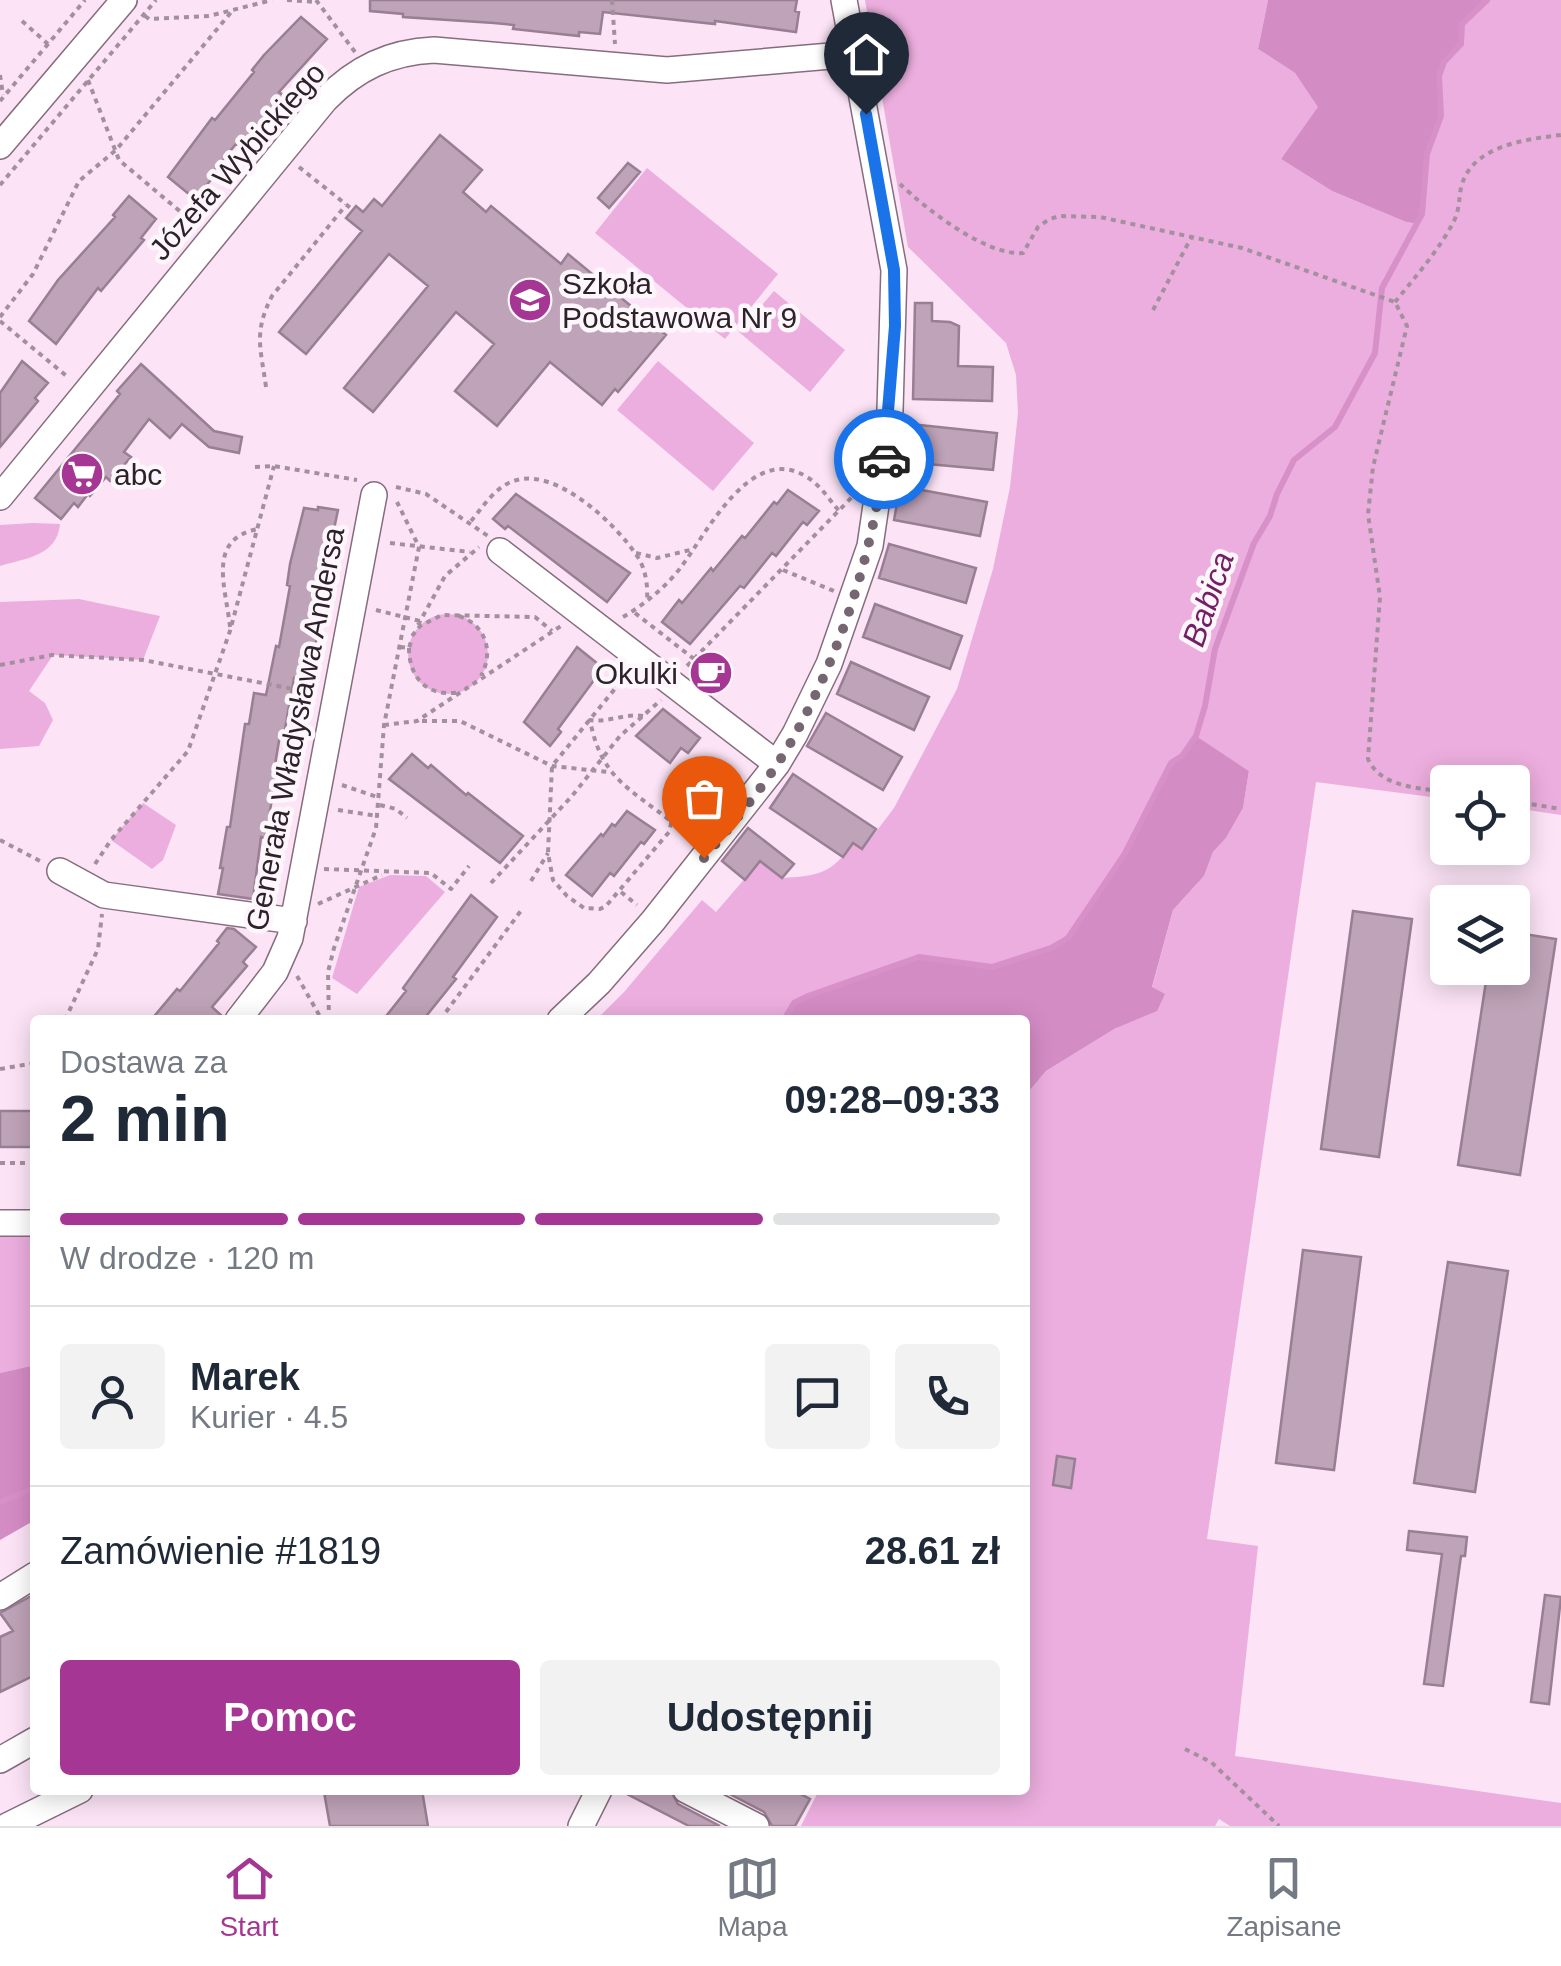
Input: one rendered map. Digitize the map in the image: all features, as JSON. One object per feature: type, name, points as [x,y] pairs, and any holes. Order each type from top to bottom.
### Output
[{"type":"street","points":[[565,1015],[654,920],[776,764],[820,682],[870,546],[890,410],[894,270],[888,181],[854,54],[844,0]]},
{"type":"street","points":[[0,146],[134,7]]},
{"type":"street","name":"Józefa Wybickiego","points":[[0,497],[326,100],[374,63],[401,53],[434,50],[667,70],[854,54]]},
{"type":"street","name":"Generała Władysława Andersa","points":[[242,1015],[283,956],[295,918],[353,606],[381,490]]},
{"type":"street","points":[[496,545],[776,764]]},
{"type":"street","points":[[82,883],[295,918]]},
{"type":"street","points":[[0,1222],[30,1223]]},
{"type":"street","points":[[0,1597],[30,1578]]},
{"type":"street","points":[[0,1760],[30,1743]]},
{"type":"street","points":[[7,1826],[70,1795]]},
{"type":"street","points":[[581,1826],[597,1795]]},
{"type":"street","points":[[696,1795],[756,1826]]},
{"type":"path","points":[[2,99],[85,0]]},
{"type":"path","points":[[0,185],[88,80],[134,7],[156,0]]},
{"type":"path","points":[[134,7],[148,19],[209,16],[272,0]]},
{"type":"path","points":[[287,0],[317,1],[355,52]]},
{"type":"path","points":[[612,0],[617,59]]},
{"type":"path","points":[[79,371],[73,381],[0,319],[33,274],[79,181],[116,150],[232,10]]},
{"type":"path","points":[[22,21],[48,44]]},
{"type":"path","points":[[346,57],[361,48]]},
{"type":"path","points":[[0,75],[2,99]]},
{"type":"path","points":[[88,80],[119,160],[196,225]]},
{"type":"path","points":[[1392,300],[1443,241],[1461,206],[1462,183],[1477,160],[1513,144],[1561,135]]},
{"type":"path","points":[[888,181],[949,223],[1004,252],[1023,252],[1038,227],[1060,216],[1100,216],[1242,248],[1392,300],[1407,326],[1373,467],[1370,498],[1371,542],[1380,597],[1368,759],[1376,772],[1393,782],[1430,789]]},
{"type":"path","points":[[319,183],[352,210]]},
{"type":"path","points":[[266,388],[258,340],[264,312],[272,296],[346,205]]},
{"type":"path","points":[[1154,310],[1192,236]]},
{"type":"path","points":[[67,1015],[98,948],[82,883],[111,840],[188,750],[217,675],[274,466],[255,468]]},
{"type":"path","points":[[417,721],[552,631],[633,611],[680,568],[734,492],[771,472],[784,470],[808,477],[839,510]]},
{"type":"path","points":[[471,521],[494,494],[514,480],[554,482],[588,506],[633,552],[646,576],[647,601]]},
{"type":"path","points":[[325,1015],[328,972],[378,816],[384,725],[419,547],[381,490]]},
{"type":"path","points":[[491,883],[620,736],[645,717],[694,659],[856,494]]},
{"type":"path","points":[[230,631],[225,547],[232,538],[258,529]]},
{"type":"path","points":[[390,543],[470,552],[496,545]]},
{"type":"path","points":[[633,552],[657,558],[694,548]]},
{"type":"path","points":[[467,690],[443,694],[420,683],[413,673],[409,648],[445,576],[470,552]]},
{"type":"path","points":[[781,570],[839,592]]},
{"type":"path","points":[[353,606],[420,621]]},
{"type":"path","points":[[633,611],[694,659]]},
{"type":"path","points":[[412,636],[430,619],[454,615],[535,616],[552,631]]},
{"type":"path","points":[[454,615],[476,626],[488,648],[484,672],[477,682]]},
{"type":"path","points":[[400,646],[409,648]]},
{"type":"path","points":[[0,673],[3,665],[52,655],[143,660],[324,695]]},
{"type":"path","points":[[640,658],[552,766],[548,852],[553,880],[578,905],[600,909],[620,892],[669,832],[680,788]]},
{"type":"path","points":[[590,720],[601,722],[630,714],[645,717]]},
{"type":"path","points":[[590,720],[600,759],[608,772],[672,822]]},
{"type":"path","points":[[384,725],[460,722],[552,766],[608,772]]},
{"type":"path","points":[[318,793],[348,786],[407,818]]},
{"type":"path","points":[[318,793],[378,816]]},
{"type":"path","points":[[1530,805],[1561,809]]},
{"type":"path","points":[[0,840],[82,883]]},
{"type":"path","points":[[531,880],[548,852]]},
{"type":"path","points":[[304,867],[431,873],[451,889],[470,866]]},
{"type":"path","points":[[295,918],[386,873]]},
{"type":"path","points":[[620,892],[640,908]]},
{"type":"path","points":[[444,1015],[523,908]]},
{"type":"path","points":[[283,956],[322,1015]]},
{"type":"path","points":[[0,1069],[30,1064]]},
{"type":"path","points":[[0,1163],[30,1163]]},
{"type":"path","points":[[1185,1750],[1211,1762],[1280,1826]]},
{"type":"shaded area","points":[[865,0],[1268,0],[1258,49],[1295,73],[1319,107],[1281,159],[1332,191],[1418,224],[1439,76],[1444,62],[1462,39],[1462,24],[1487,0],[1561,0],[1561,815],[1530,810],[1530,765],[1430,765],[1430,797],[1316,782],[1207,1539],[1258,1546],[1235,1756],[1561,1803],[1561,1826],[1230,1826],[1219,1819],[1215,1826],[801,1826],[816,1795],[1030,1795],[1030,1090],[1046,1071],[1116,1028],[1152,988],[1173,910],[1204,876],[1213,852],[1243,808],[1249,771],[1195,736],[1148,804],[1124,855],[1068,938],[1051,948],[992,967],[919,957],[794,1003],[787,1015],[601,1015],[702,900],[716,912],[760,861],[782,878],[823,871],[853,843],[863,849],[894,808],[957,689],[993,569],[1010,487],[1018,413],[1016,375],[1006,343],[908,247]]},
{"type":"shaded area","points":[[1268,0],[1487,0],[1462,23],[1461,44],[1444,62],[1439,76],[1441,116],[1427,154],[1419,224],[1332,191],[1281,159],[1318,107],[1295,73],[1258,49]]},
{"type":"shaded area","points":[[647,168],[778,274],[725,339],[595,233]]},
{"type":"shaded area","points":[[774,291],[845,350],[810,392],[739,332]]},
{"type":"shaded area","points":[[658,361],[754,443],[713,491],[617,410]]},
{"type":"shaded area","points":[[60,524],[53,543],[30,558],[0,566],[0,525]]},
{"type":"shaded area","points":[[79,599],[160,616],[143,660],[53,655],[29,691],[45,703],[53,720],[39,746],[0,749],[0,602]]},
{"type":"shaded area","points":[[448,614],[463,617],[476,626],[485,639],[485,669],[476,682],[463,691],[448,694],[433,691],[420,682],[411,669],[408,654],[411,639],[420,626],[433,617]]},
{"type":"shaded area","points":[[1196,736],[1249,771],[1243,808],[1213,852],[1204,876],[1173,910],[1152,987],[1165,994],[1157,1011],[1116,1028],[1046,1071],[1030,1090],[1030,1015],[787,1015],[794,1003],[808,996],[919,957],[992,967],[1051,948],[1068,938],[1124,855],[1171,763],[1182,756]]},
{"type":"shaded area","points":[[143,803],[176,825],[163,860],[152,869],[111,840]]},
{"type":"shaded area","points":[[390,875],[426,876],[445,892],[357,994],[332,978],[359,887]]},
{"type":"shaded area","points":[[30,1236],[30,1366],[0,1373],[0,1237]]},
{"type":"shaded area","points":[[30,1366],[30,1523],[0,1540],[0,1373]]},
{"type":"building","points":[[370,0],[797,0],[795,11],[799,12],[796,32],[603,12],[600,34],[579,32],[579,36],[513,29],[514,25],[403,17],[370,11]]},
{"type":"building","points":[[301,17],[327,39],[279,92],[283,95],[239,146],[236,144],[195,199],[168,177],[264,55]]},
{"type":"building","points":[[440,135],[482,170],[463,192],[486,212],[491,206],[561,264],[568,254],[666,335],[618,392],[615,389],[602,405],[550,362],[497,426],[455,391],[494,344],[456,312],[373,412],[344,388],[428,286],[389,254],[306,354],[279,332],[362,231],[346,218],[356,206],[363,212],[374,199],[382,206]]},
{"type":"building","points":[[628,163],[640,172],[609,208],[598,198]]},
{"type":"building","points":[[129,196],[156,219],[141,238],[144,240],[101,291],[98,288],[56,344],[29,321]]},
{"type":"building","points":[[915,303],[932,303],[932,321],[959,326],[958,366],[993,367],[992,401],[913,399]]},
{"type":"building","points":[[22,361],[48,383],[0,447],[0,393]]},
{"type":"building","points":[[141,364],[214,431],[242,437],[239,453],[209,447],[182,424],[170,438],[149,419],[124,452],[131,457],[110,481],[106,477],[61,519],[35,498]]},
{"type":"building","points":[[910,424],[997,433],[993,470],[906,462]]},
{"type":"building","points":[[900,486],[987,502],[980,536],[894,520]]},
{"type":"building","points":[[788,490],[819,511],[807,525],[803,522],[776,556],[772,553],[690,644],[662,622]]},
{"type":"building","points":[[516,494],[630,573],[607,602],[508,526],[505,529],[493,519]]},
{"type":"building","points":[[304,508],[338,510],[321,591],[325,591],[309,681],[294,678],[284,735],[280,735],[274,771],[277,772],[265,838],[261,837],[253,899],[218,894],[245,724],[249,724],[254,693],[266,695],[276,646],[279,647],[290,564]]},
{"type":"building","points":[[889,544],[976,568],[966,603],[879,578]]},
{"type":"building","points":[[875,604],[962,636],[950,669],[863,637]]},
{"type":"building","points":[[577,647],[603,668],[550,746],[524,722]]},
{"type":"building","points":[[851,662],[929,697],[914,730],[837,694]]},
{"type":"building","points":[[663,709],[700,738],[688,753],[681,748],[670,763],[636,736]]},
{"type":"building","points":[[826,713],[902,757],[883,790],[807,746]]},
{"type":"building","points":[[412,754],[523,836],[500,863],[389,779]]},
{"type":"building","points":[[793,774],[876,829],[862,849],[853,843],[843,857],[770,808]]},
{"type":"building","points":[[627,811],[655,830],[592,896],[566,875]]},
{"type":"building","points":[[748,828],[794,864],[782,878],[760,861],[745,880],[722,861]]},
{"type":"building","points":[[471,895],[497,917],[427,1015],[387,1015],[406,991],[403,988]]},
{"type":"building","points":[[1353,911],[1412,919],[1379,1157],[1321,1149]]},
{"type":"building","points":[[227,928],[234,929],[256,947],[243,962],[247,966],[212,1007],[221,1015],[155,1015],[177,989],[180,991]]},
{"type":"building","points":[[1530,935],[1556,939],[1520,1175],[1458,1165],[1485,985],[1530,985]]},
{"type":"building","points":[[0,1111],[30,1111],[30,1147],[0,1147]]},
{"type":"building","points":[[1303,1250],[1361,1257],[1334,1470],[1276,1463]]},
{"type":"building","points":[[1448,1262],[1508,1271],[1475,1492],[1414,1483]]},
{"type":"building","points":[[1057,1456],[1075,1459],[1071,1488],[1053,1485]]},
{"type":"building","points":[[1409,1531],[1467,1537],[1443,1686],[1424,1684],[1442,1554],[1407,1550]]},
{"type":"building","points":[[1545,1595],[1561,1597],[1549,1704],[1531,1702]]},
{"type":"building","points":[[30,1597],[30,1677],[0,1692],[0,1637],[13,1631],[0,1613]]},
{"type":"building","points":[[325,1795],[423,1795],[428,1826],[330,1826]]},
{"type":"building","points":[[629,1795],[673,1795],[678,1804],[720,1826],[689,1826]]},
{"type":"building","points":[[732,1795],[802,1795],[810,1799],[795,1826],[772,1826],[764,1812]]},
{"type":"waterway","name":"Babica","points":[[787,1015],[794,1003],[808,996],[919,957],[992,967],[1051,948],[1068,938],[1124,855],[1171,763],[1182,756],[1196,736],[1215,649],[1254,543],[1294,460],[1335,427],[1375,353],[1382,288],[1422,214],[1427,154],[1441,116],[1439,76],[1444,62],[1461,44],[1462,24],[1487,0]]},
{"type":"waterway","name":"Babica","points":[[0,1502],[30,1490]]},
{"type":"way so far","points":[[704,858],[782,755],[828,664],[870,546],[884,459]]},
{"type":"place","name":"Szkoła Podstawowa Nr 9","points":[[530,300]]},
{"type":"place","name":"abc","points":[[82,474]]},
{"type":"place","name":"Okulki","points":[[711,673]]},
{"type":"route","points":[[866,114],[894,270],[895,326],[884,459]]}]
